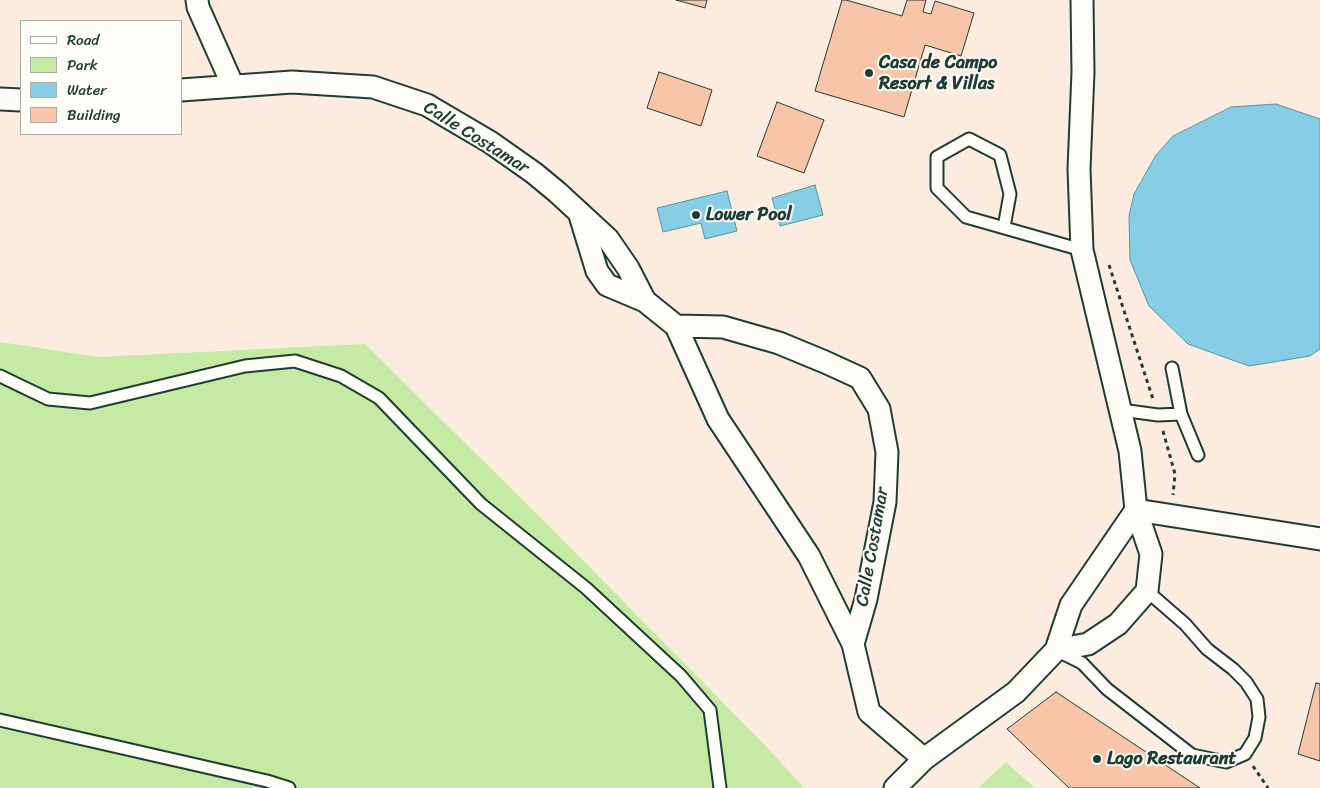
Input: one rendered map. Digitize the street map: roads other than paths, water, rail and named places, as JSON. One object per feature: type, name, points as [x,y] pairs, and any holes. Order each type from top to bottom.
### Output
[{"type":"street","points":[[198,0],[198,7],[233,86]]},
{"type":"street","points":[[1056,650],[1088,644],[1118,624],[1147,591],[1151,554],[1136,510],[1130,451],[1082,250],[1079,169],[1083,72],[1082,0]]},
{"type":"street","name":"Calle Costamar","points":[[182,90],[292,82],[373,87],[427,105],[490,142],[534,173],[579,212],[608,239],[628,268],[645,301],[676,326],[718,419],[809,556],[853,644],[869,712],[924,759]]},
{"type":"street","points":[[0,100],[20,100]]},
{"type":"street","name":"Calle Costamar","points":[[676,326],[723,327],[780,343],[860,378],[878,409],[886,452],[884,502],[866,599],[853,644]]},
{"type":"street","points":[[1136,510],[1320,539]]},
{"type":"street","points":[[895,788],[924,759],[1016,692],[1056,650],[1071,605],[1136,510]]},
{"type":"lane","points":[[1004,227],[1010,194],[1000,155],[969,139],[937,157],[937,188],[966,217],[1082,250]]},
{"type":"lane","points":[[0,376],[48,399],[90,403],[245,366],[295,361],[341,376],[379,398],[482,504],[586,588],[681,676],[710,710],[720,788]]},
{"type":"lane","points":[[1172,368],[1181,414],[1198,455]]},
{"type":"lane","points":[[1120,410],[1158,415],[1181,414]]},
{"type":"lane","points":[[1056,650],[1082,663],[1107,689],[1192,755],[1226,762],[1244,754],[1256,738],[1259,717],[1257,699],[1246,682],[1233,669],[1207,649],[1185,624],[1147,591]]},
{"type":"lane","points":[[0,720],[267,781],[289,788]]},
{"type":"water","points":[[1276,104],[1320,119],[1320,349],[1310,356],[1249,366],[1188,344],[1149,306],[1130,260],[1129,216],[1134,194],[1156,155],[1173,136],[1231,107]]},
{"type":"water","points":[[815,185],[823,215],[780,226],[772,198]]},
{"type":"water","name":"Lower Pool","points":[[727,191],[737,231],[705,239],[701,223],[663,232],[657,208]]},
{"type":"place","name":"Casa de Campo Resort & Villas","points":[[869,73]]},
{"type":"place","name":"Lower Pool","points":[[696,215]]},
{"type":"place","name":"Lago Restaurant","points":[[1097,759]]}]
